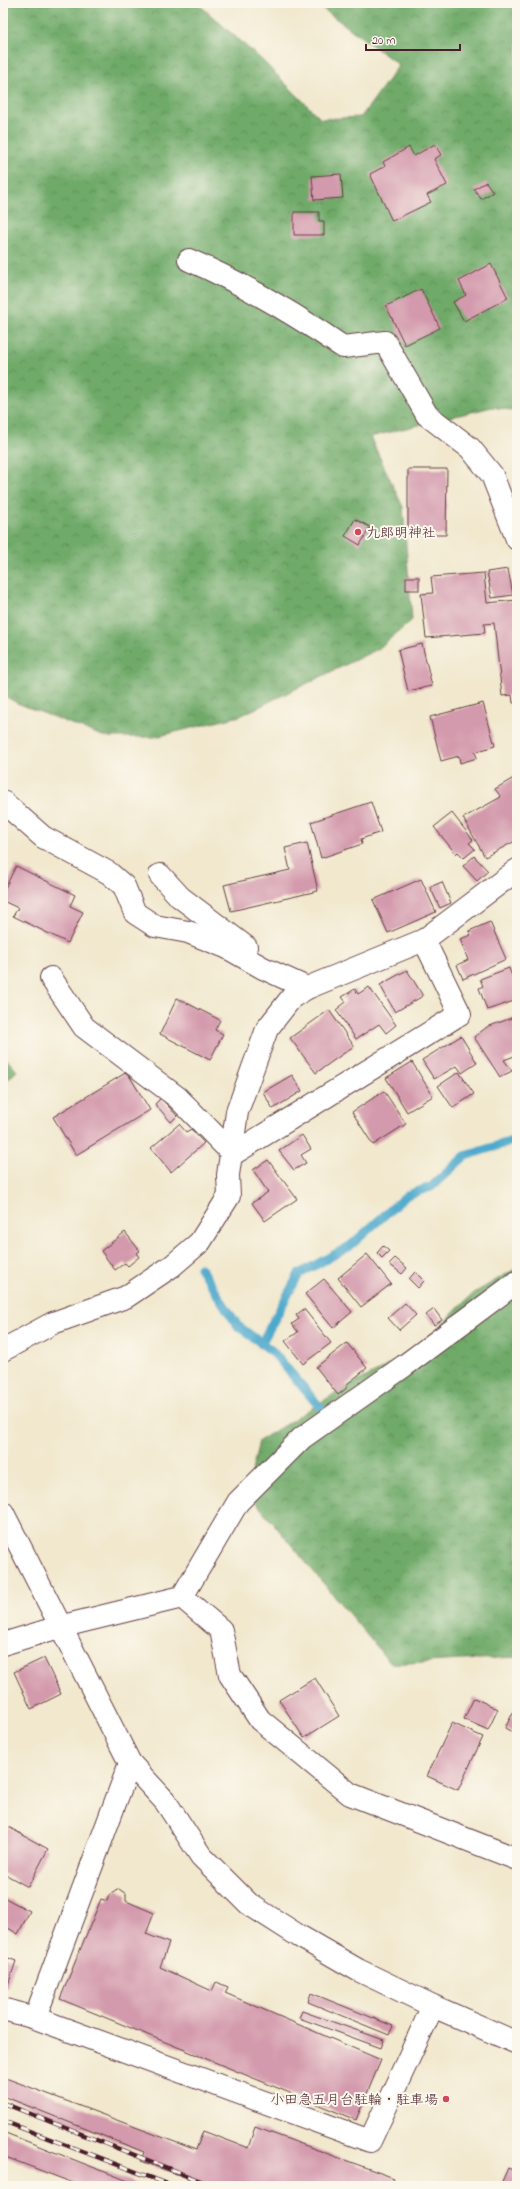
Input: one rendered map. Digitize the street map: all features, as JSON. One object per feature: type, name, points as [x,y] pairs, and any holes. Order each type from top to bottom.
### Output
[{"type":"street","points":[[189,260],[231,278],[293,313],[343,348],[385,342],[427,415],[470,448],[492,476],[517,539]]},
{"type":"street","points":[[3,802],[43,837],[109,873],[124,886],[135,913],[154,926],[188,932],[214,942],[298,983],[424,940],[517,870]]},
{"type":"street","points":[[160,875],[180,897],[298,983]]},
{"type":"street","points":[[233,1154],[460,1014],[424,940]]},
{"type":"street","points":[[51,978],[84,1027],[177,1097],[233,1154]]},
{"type":"street","points":[[3,1350],[53,1323],[126,1297],[172,1266],[200,1242],[229,1196],[228,1175],[233,1154],[236,1112],[267,1030],[292,997],[298,983]]},
{"type":"street","points":[[3,1644],[59,1627],[182,1597],[238,1502],[302,1438],[404,1366],[517,1282]]},
{"type":"street","points":[[3,1514],[59,1627],[130,1764],[165,1802],[201,1856],[249,1904],[358,1970],[433,2006],[517,2043]]},
{"type":"street","points":[[182,1597],[221,1630],[230,1675],[260,1720],[350,1794],[517,1859]]},
{"type":"street","points":[[35,2018],[130,1764]]},
{"type":"street","points":[[3,2010],[35,2018],[370,2141],[433,2006]]},
{"type":"green space","points":[[3,3],[197,3],[263,61],[321,119],[361,117],[399,65],[315,3],[517,3],[517,411],[492,407],[370,437],[403,507],[412,620],[378,649],[240,716],[155,737],[105,737],[17,703],[3,695]]},
{"type":"green space","points":[[3,1055],[17,1071],[3,1084]]},
{"type":"green space","points":[[517,1268],[517,1657],[391,1664],[247,1492],[259,1441],[339,1391],[380,1370],[421,1344],[474,1293]]},
{"type":"building","points":[[435,144],[441,155],[434,159],[447,185],[427,195],[431,202],[392,221],[370,174],[385,166],[383,162],[409,147],[414,156]]},
{"type":"building","points":[[341,174],[343,198],[314,200],[312,176]]},
{"type":"building","points":[[486,182],[493,192],[481,199],[474,189]]},
{"type":"building","points":[[294,212],[319,212],[319,221],[324,221],[324,235],[294,235]]},
{"type":"building","points":[[491,264],[508,298],[464,321],[453,302],[466,295],[459,281]]},
{"type":"building","points":[[421,289],[440,328],[405,345],[386,306]]},
{"type":"building","points":[[408,469],[447,469],[446,535],[408,535]]},
{"type":"building","name":"九郎明神社","points":[[355,519],[370,527],[360,545],[345,536]]},
{"type":"building","points":[[508,569],[513,595],[492,598],[487,572]]},
{"type":"building","points":[[484,573],[487,603],[517,600],[517,703],[513,703],[512,695],[502,696],[494,623],[484,624],[485,633],[426,638],[421,594],[433,593],[431,577]]},
{"type":"building","points":[[406,577],[419,577],[419,590],[406,590]]},
{"type":"building","points":[[422,644],[432,686],[408,691],[398,650]]},
{"type":"building","points":[[483,703],[495,746],[475,752],[477,758],[460,763],[459,756],[441,761],[430,717]]},
{"type":"building","points":[[517,776],[517,840],[485,857],[463,818],[501,797],[495,789]]},
{"type":"building","points":[[371,802],[381,832],[361,839],[362,844],[321,858],[311,822]]},
{"type":"building","points":[[452,813],[473,840],[469,843],[475,849],[464,858],[458,852],[456,854],[434,827]]},
{"type":"building","points":[[307,843],[318,891],[231,911],[224,885],[290,870],[285,848]]},
{"type":"building","points":[[474,856],[488,871],[477,881],[463,866]]},
{"type":"building","points":[[16,866],[75,895],[70,906],[83,912],[68,943],[13,916],[18,908],[3,901],[3,892]]},
{"type":"building","points":[[421,879],[436,912],[388,933],[373,900]]},
{"type":"building","points":[[442,882],[451,903],[440,908],[430,887]]},
{"type":"building","points":[[490,922],[506,959],[463,979],[457,965],[468,960],[460,939],[471,935],[469,931]]},
{"type":"building","points":[[509,968],[517,990],[517,1000],[487,1010],[479,988],[483,986],[480,979]]},
{"type":"building","points":[[407,970],[423,996],[395,1012],[380,985]]},
{"type":"building","points":[[369,987],[396,1025],[386,1033],[379,1024],[356,1039],[336,1010],[346,1002],[342,997],[355,989],[358,994]]},
{"type":"building","points":[[177,998],[220,1020],[215,1030],[223,1034],[210,1060],[160,1034]]},
{"type":"building","points":[[329,1010],[354,1046],[316,1073],[290,1038]]},
{"type":"building","points":[[517,1016],[517,1055],[504,1060],[512,1071],[500,1077],[474,1037],[487,1027]]},
{"type":"building","points":[[461,1036],[477,1063],[462,1073],[457,1066],[434,1079],[422,1060]]},
{"type":"building","points":[[412,1062],[433,1096],[407,1112],[386,1078]]},
{"type":"building","points":[[127,1072],[150,1110],[76,1155],[53,1117]]},
{"type":"building","points":[[459,1072],[474,1094],[453,1108],[438,1086]]},
{"type":"building","points":[[292,1075],[302,1091],[273,1109],[263,1092]]},
{"type":"building","points":[[384,1091],[406,1124],[373,1145],[352,1112]]},
{"type":"building","points":[[161,1098],[177,1116],[171,1122],[155,1104]]},
{"type":"building","points":[[179,1124],[186,1132],[191,1129],[204,1143],[171,1172],[151,1148]]},
{"type":"building","points":[[302,1135],[311,1149],[301,1155],[306,1163],[294,1170],[279,1151]]},
{"type":"building","points":[[268,1160],[297,1199],[265,1221],[252,1203],[268,1192],[253,1170]]},
{"type":"building","points":[[125,1232],[140,1251],[136,1253],[139,1257],[128,1266],[125,1263],[115,1270],[101,1251]]},
{"type":"building","points":[[383,1246],[389,1251],[382,1258],[377,1253]]},
{"type":"building","points":[[367,1254],[391,1284],[361,1307],[338,1278]]},
{"type":"building","points":[[395,1258],[407,1268],[402,1274],[389,1264]]},
{"type":"building","points":[[415,1272],[424,1281],[418,1288],[409,1279]]},
{"type":"building","points":[[324,1279],[352,1312],[333,1328],[305,1294]]},
{"type":"building","points":[[405,1303],[416,1315],[399,1330],[388,1318]]},
{"type":"building","points":[[304,1309],[331,1343],[303,1364],[285,1341],[298,1332],[292,1324],[299,1319],[296,1315]]},
{"type":"building","points":[[434,1309],[442,1320],[434,1325],[426,1315]]},
{"type":"building","points":[[347,1343],[367,1368],[346,1385],[348,1387],[338,1395],[316,1367]]},
{"type":"building","points":[[44,1658],[61,1694],[31,1709],[14,1672]]},
{"type":"building","points":[[315,1678],[339,1716],[304,1738],[279,1700]]},
{"type":"building","points":[[474,1698],[498,1709],[488,1730],[464,1719]]},
{"type":"building","points":[[517,1705],[517,1735],[505,1728]]},
{"type":"building","points":[[452,1723],[483,1737],[458,1790],[427,1776]]},
{"type":"building","points":[[3,1824],[48,1849],[28,1887],[3,1873]]},
{"type":"building","points":[[119,1889],[126,1894],[126,1901],[154,1913],[146,1934],[169,1943],[160,1967],[212,1991],[216,1982],[228,1987],[225,1993],[381,2060],[356,2120],[60,1999],[101,1899],[107,1901],[109,1895]]},
{"type":"building","points":[[3,1897],[30,1911],[18,1934],[3,1925]]},
{"type":"building","points":[[3,1956],[16,1961],[7,1988],[3,1987]]},
{"type":"building","points":[[311,1993],[393,2026],[389,2035],[308,2002]]},
{"type":"building","points":[[302,2011],[384,2040],[381,2048],[299,2018]]},
{"type":"building","points":[[3,2077],[196,2150],[203,2131],[248,2148],[255,2127],[394,2178],[391,2186],[332,2186],[324,2183],[323,2186],[209,2186],[141,2161],[144,2152],[3,2096]]},
{"type":"building","points":[[3,2132],[141,2186],[81,2186],[3,2156]]},
{"type":"building","points":[[508,2168],[517,2172],[517,2186],[500,2186]]},
{"type":"waterway","points":[[261,1344],[299,1274],[350,1246],[407,1195],[431,1187],[465,1156],[517,1138]]},
{"type":"waterway","points":[[200,1268],[238,1326],[272,1351],[324,1412]]},
{"type":"railway","points":[[3,2103],[213,2186]]},
{"type":"railway","points":[[3,2121],[173,2186]]},
{"type":"place","name":"九郎明神社","points":[[358,532]]},
{"type":"place","name":"小田急五月台駐輪・駐車場","points":[[446,2099]]}]
